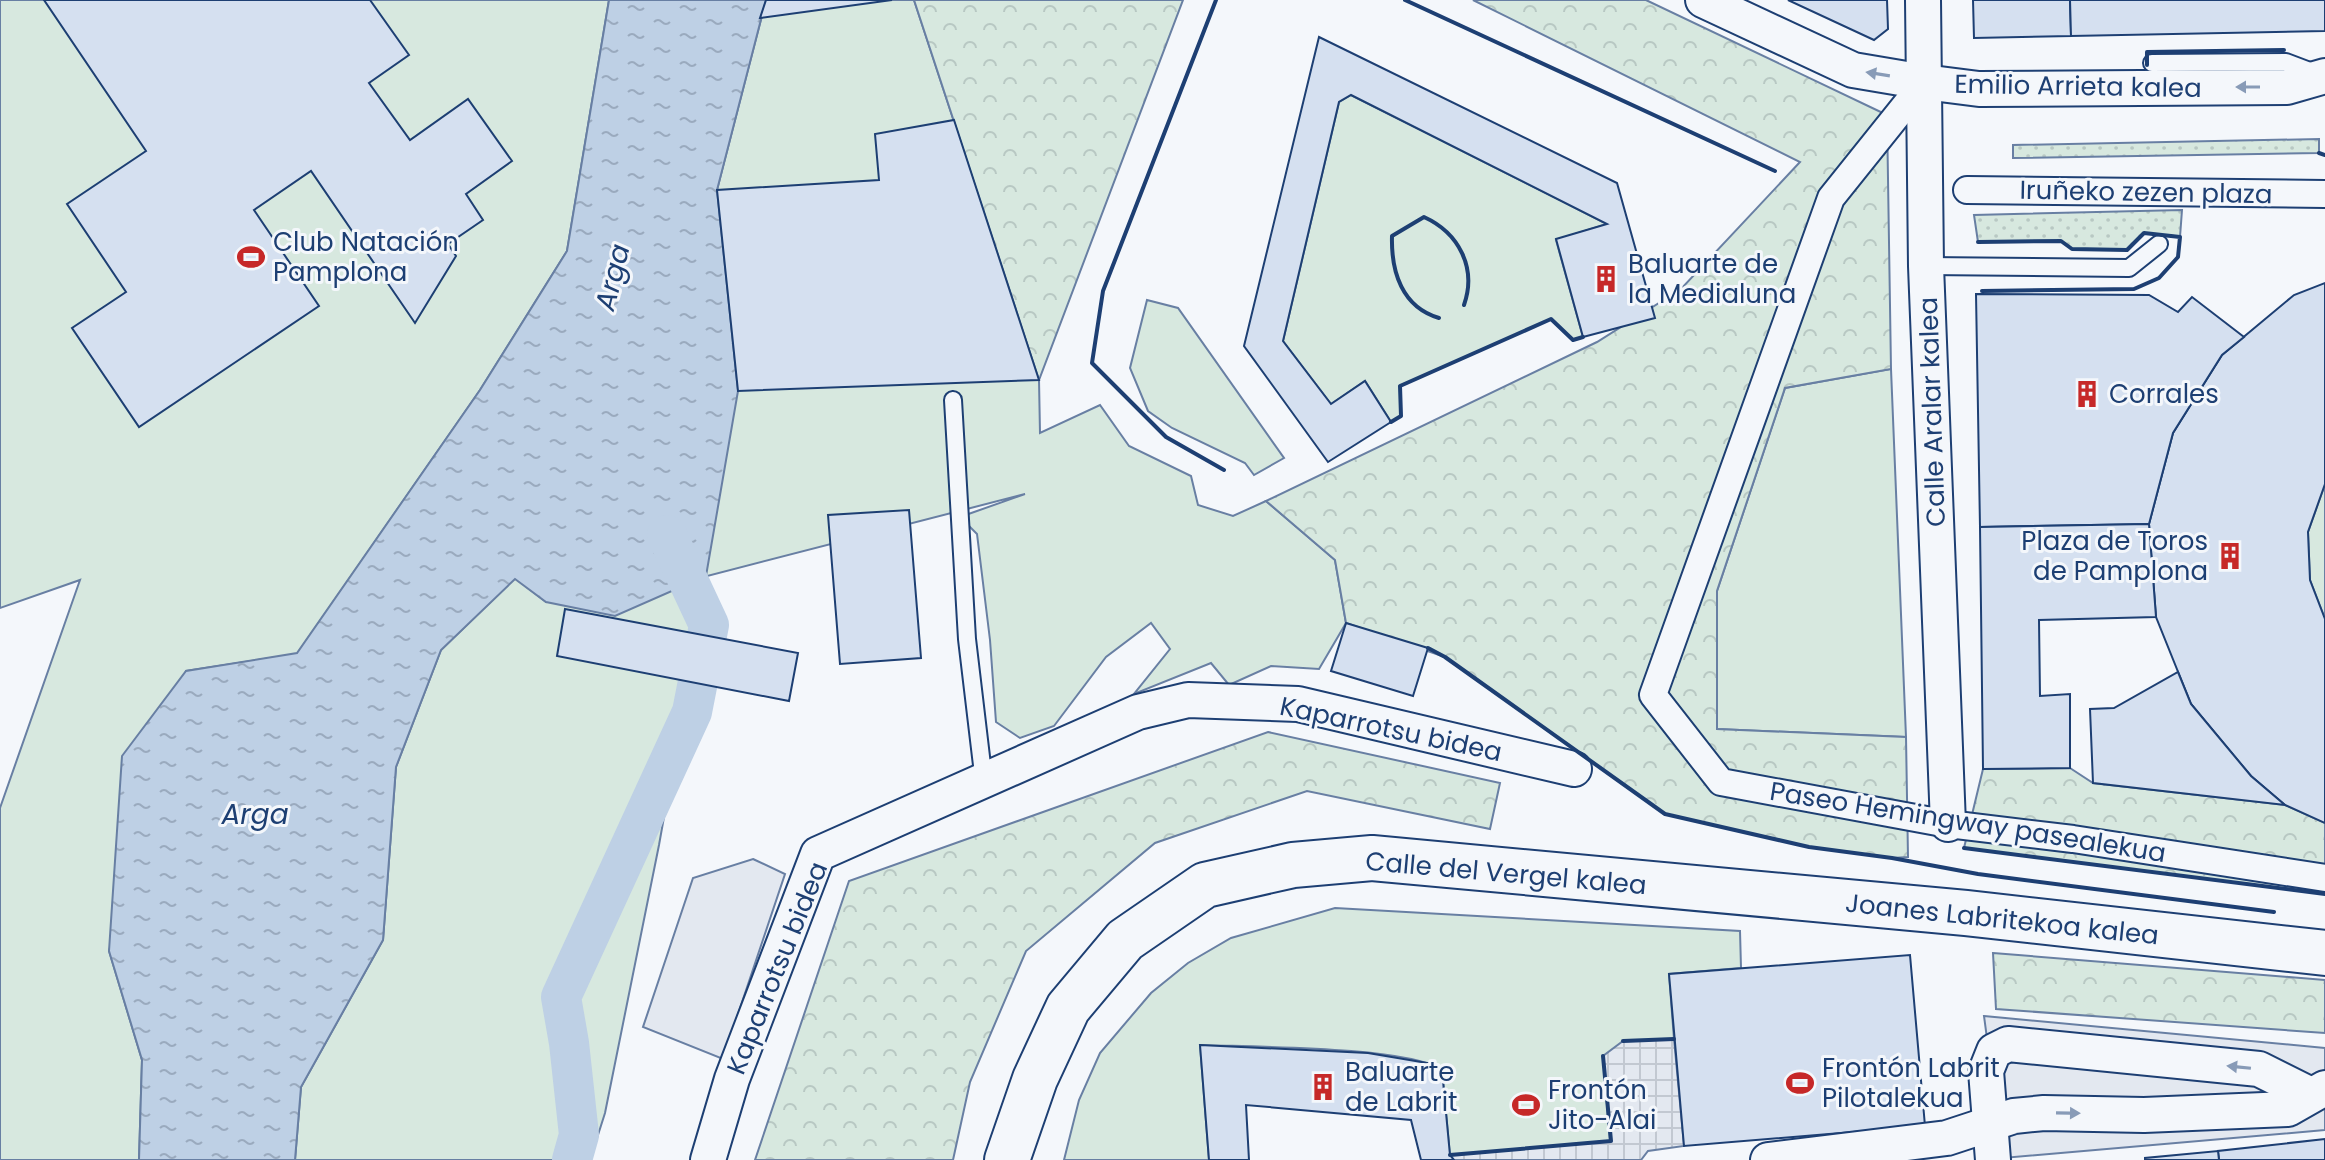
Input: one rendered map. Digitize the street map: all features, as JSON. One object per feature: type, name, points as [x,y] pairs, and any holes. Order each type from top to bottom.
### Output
[{"type":"main road","name":"Calle del Vergel kalea","points":[[1007,1160],[1035,1079],[1068,1008],[1125,940],[1205,885],[1293,865],[1372,858],[1679,888]]},
{"type":"main road","name":"Joanes Labritekoa kalea","points":[[1679,888],[1966,913],[2325,953]]},
{"type":"street","name":"Emilio Arrieta kalea","points":[[1703,0],[1853,70],[1979,89],[2287,87],[2324,76]]},
{"type":"street","name":"Calle Aralar kalea","points":[[1923,0],[1926,266],[1948,824]]},
{"type":"street","name":"Paseo Hemingway pasealekua","points":[[1924,82],[1831,198],[1653,695],[1721,782],[1948,824],[2073,839],[2325,878]]},
{"type":"street","name":"Iruñeko zezen plaza","points":[[1967,190],[2325,194]]},
{"type":"street","name":"Kaparrotsu bidea","points":[[708,1160],[732,1079],[818,854],[1138,712],[1188,700],[1298,704],[1574,769]]},
{"type":"street","points":[[1993,1160],[1986,1071],[1994,1051],[2008,1044],[2259,1069],[2318,1092]]},
{"type":"street","points":[[1768,1160],[1836,1157],[1947,1138],[2014,1116],[2288,1109],[2318,1092]]},
{"type":"lane","points":[[2152,63],[2286,62],[2324,76]]},
{"type":"lane","points":[[1926,266],[2129,268],[2159,244]]},
{"type":"lane","points":[[953,400],[967,639],[984,782]]},
{"type":"green space","points":[[0,0],[609,0],[567,251],[480,390],[297,654],[186,671],[109,951],[142,1060],[139,1160],[0,1160],[0,808],[80,580],[0,608]]},
{"type":"green space","points":[[766,0],[914,0],[1039,380],[1040,433],[1100,405],[1129,446],[1191,476],[1198,505],[1233,516],[1266,501],[1335,560],[1346,623],[1319,669],[1271,666],[1229,685],[1211,663],[1134,694],[1170,649],[1151,623],[1106,657],[1054,726],[1020,738],[996,722],[977,534],[960,517],[1025,494],[707,576],[659,845],[605,1113],[590,1160],[295,1160],[301,1087],[383,940],[396,767],[441,650],[515,578],[546,602],[738,391],[717,190]]},
{"type":"green space","points":[[914,0],[1183,0],[1039,380]]},
{"type":"green space","points":[[1473,0],[1646,0],[1887,115],[1891,369],[1785,388],[1717,591],[1717,729],[1906,737],[1908,857],[1892,858],[1809,847],[1665,814],[1445,657],[1346,623],[1335,560],[1266,501],[1597,342],[1681,289],[1800,162]]},
{"type":"green space","points":[[1351,95],[1607,224],[1556,240],[1583,337],[1573,340],[1551,319],[1400,386],[1401,416],[1391,422],[1365,381],[1331,404],[1283,341],[1339,102]]},
{"type":"green space","points":[[2319,139],[2319,153],[2013,158],[2013,145]]},
{"type":"green space","points":[[2182,210],[2180,237],[2144,233],[2127,250],[2072,249],[2061,241],[1978,242],[1974,215]]},
{"type":"green space","points":[[1147,300],[1178,308],[1284,458],[1254,475],[1245,463],[1172,428],[1148,411],[1130,368]]},
{"type":"green space","points":[[1891,369],[1906,737],[1717,729],[1717,591],[1785,388]]},
{"type":"green space","points":[[2325,484],[2325,619],[2310,580],[2308,532]]},
{"type":"green space","points":[[1268,732],[1500,783],[1490,829],[1307,791],[1155,843],[1026,951],[970,1082],[953,1160],[755,1160],[849,881]]},
{"type":"green space","points":[[2070,768],[2093,783],[2285,805],[2325,823],[2325,894],[1964,848],[1983,769]]},
{"type":"green space","points":[[1335,908],[1740,931],[1741,968],[1669,974],[1674,1039],[1624,1041],[1611,1141],[1450,1155],[1442,1070],[1424,1062],[1363,1052],[1200,1045],[1209,1160],[1064,1160],[1079,1100],[1100,1053],[1151,993],[1188,963],[1231,938]]},
{"type":"green space","points":[[1993,953],[2325,980],[2325,1033],[1996,1009]]},
{"type":"shaded area","points":[[753,859],[785,874],[723,1059],[643,1027],[693,878]]},
{"type":"shaded area","points":[[1984,1016],[2325,1048],[2325,1130],[2003,1158]]},
{"type":"shaded area","points":[[1674,1039],[1684,1146],[1648,1151],[1641,1160],[1454,1160],[1450,1155],[1610,1141],[1603,1056],[1623,1041]]},
{"type":"water","name":"Arga","points":[[609,0],[766,0],[717,190],[738,391],[706,576],[615,616],[546,602],[515,579],[441,650],[396,767],[383,940],[301,1087],[295,1160],[139,1160],[142,1060],[109,951],[122,756],[186,671],[297,653],[480,390],[567,251]]},
{"type":"building","points":[[44,0],[370,0],[409,55],[369,83],[410,140],[468,99],[512,161],[466,194],[483,220],[448,244],[456,256],[415,323],[311,171],[254,210],[319,306],[139,427],[72,328],[126,292],[67,204],[146,151]]},
{"type":"building","points":[[766,0],[892,0],[760,18]]},
{"type":"building","points":[[1788,0],[1887,0],[1888,29],[1874,40]]},
{"type":"building","points":[[1973,0],[2070,0],[2071,36],[1974,38]]},
{"type":"building","points":[[2070,0],[2325,0],[2325,31],[2071,36]]},
{"type":"building","name":"Baluarte de la Medialuna","points":[[1319,37],[1617,183],[1655,318],[1583,337],[1556,239],[1607,224],[1351,95],[1339,102],[1283,341],[1331,404],[1365,381],[1391,422],[1328,462],[1244,346]]},
{"type":"building","points":[[954,120],[1039,380],[738,391],[717,190],[879,180],[875,134]]},
{"type":"building","name":"Plaza de Toros de Pamplona","points":[[2325,283],[2325,484],[2308,532],[2310,580],[2325,619],[2325,823],[2285,805],[2251,776],[2191,704],[2156,617],[2149,524],[2173,433],[2222,355],[2294,295]]},
{"type":"building","name":"Corrales","points":[[1976,294],[2149,295],[2178,312],[2192,297],[2244,337],[2222,355],[2173,433],[2149,524],[1980,527]]},
{"type":"building","points":[[909,510],[921,658],[840,664],[828,515]]},
{"type":"building","points":[[2149,524],[2156,617],[2039,620],[2040,696],[2070,694],[2070,768],[1983,769],[1980,527]]},
{"type":"building","points":[[565,609],[798,653],[789,701],[557,656]]},
{"type":"building","points":[[1346,623],[1428,648],[1413,696],[1331,671]]},
{"type":"building","points":[[2178,672],[2191,704],[2251,776],[2285,805],[2093,783],[2090,709],[2114,708]]},
{"type":"building","name":"Frontón Labrit Pilotalekua","points":[[1910,955],[1925,1126],[1684,1146],[1669,974]]},
{"type":"building","name":"Baluarte de Labrit","points":[[1200,1045],[1368,1053],[1433,1064],[1442,1070],[1450,1155],[1454,1160],[1421,1160],[1411,1120],[1246,1105],[1249,1160],[1209,1160]]},
{"type":"building","points":[[2325,1139],[2325,1160],[2219,1160],[2218,1151]]},
{"type":"building","points":[[2218,1151],[2219,1160],[2145,1160],[2145,1158]]},
{"type":"waterway","points":[[572,1160],[579,1135],[561,997],[692,712],[709,625],[667,535]]},
{"type":"wall","points":[[1216,0],[1103,291],[1092,363],[1166,437],[1224,470]]},
{"type":"wall","points":[[1405,0],[1775,171]]},
{"type":"wall","points":[[2147,65],[2147,52],[2284,50]]},
{"type":"wall","points":[[2319,153],[2325,155]]},
{"type":"wall","points":[[1439,318],[1426,313],[1408,297],[1397,275],[1392,249],[1392,236],[1424,217],[1447,232],[1462,253],[1468,278],[1464,305]]},
{"type":"wall","points":[[1978,242],[2061,241],[2072,249],[2127,250],[2144,233],[2180,237],[2178,257],[2159,278],[2134,289],[1982,291]]},
{"type":"wall","points":[[1391,422],[1401,416],[1400,386],[1551,319],[1573,340],[1583,337]]},
{"type":"wall","points":[[1428,648],[1665,814],[1809,847],[1978,874],[2274,912]]},
{"type":"wall","points":[[1964,848],[2325,894]]},
{"type":"wall","points":[[1623,1041],[1674,1039]]},
{"type":"wall","points":[[1450,1155],[1611,1141],[1603,1056]]},
{"type":"place","name":"Club Natación Pamplona","points":[[251,257]]},
{"type":"place","name":"Baluarte de la Medialuna","points":[[1606,279]]},
{"type":"place","name":"Corrales","points":[[2087,394]]},
{"type":"place","name":"Plaza de Toros de Pamplona","points":[[2230,556]]},
{"type":"place","name":"Frontón Labrit Pilotalekua","points":[[1800,1083]]},
{"type":"place","name":"Baluarte de Labrit","points":[[1323,1087]]},
{"type":"place","name":"Frontón Jito-Alai","points":[[1526,1105]]}]
